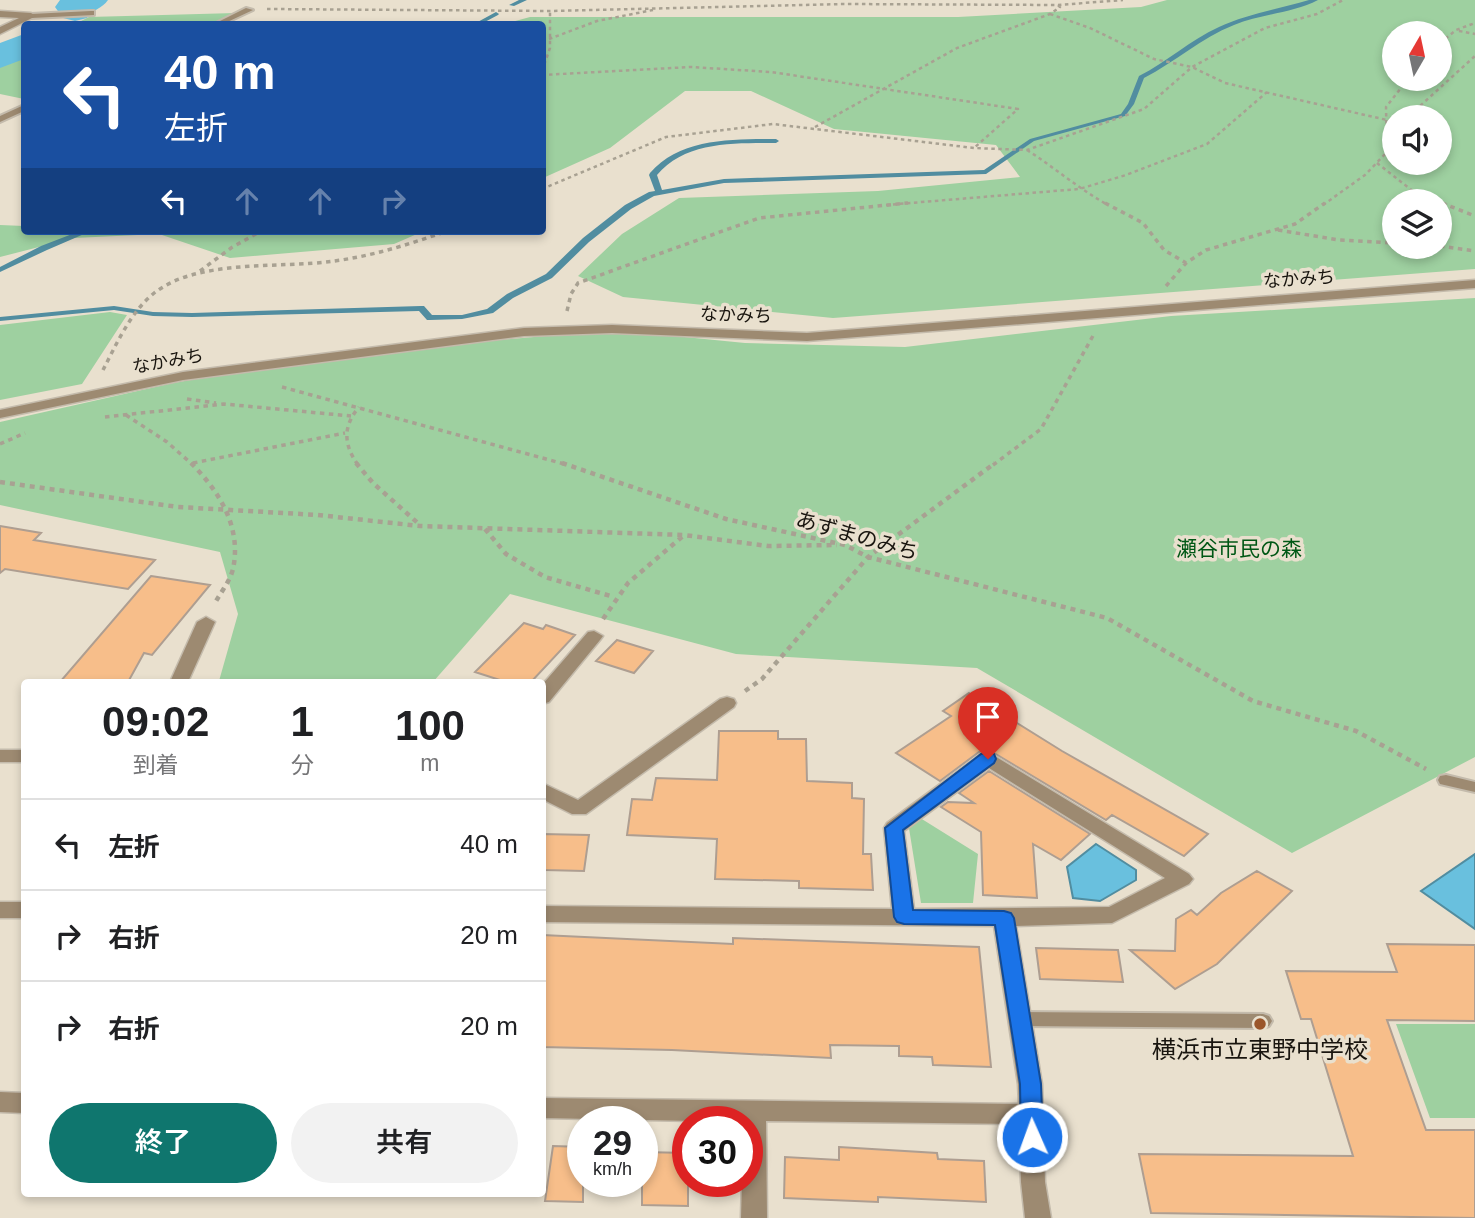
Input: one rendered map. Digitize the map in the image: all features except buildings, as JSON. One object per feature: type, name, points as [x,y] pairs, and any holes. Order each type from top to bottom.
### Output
[{"type":"street","points":[[0,13],[31,16]]},
{"type":"street","points":[[0,31],[31,16]]},
{"type":"street","name":"なかみち","points":[[0,414],[240,368],[562,329],[807,337],[1475,284]]},
{"type":"street","points":[[179,679],[205,622]]},
{"type":"street","points":[[546,693],[594,636]]},
{"type":"street","points":[[546,792],[579,810],[727,703]]},
{"type":"street","points":[[0,756],[21,756]]},
{"type":"street","points":[[546,914],[1004,918],[1112,915],[1182,879],[988,759],[894,828],[904,917]]},
{"type":"street","points":[[0,910],[21,910]]},
{"type":"street","points":[[1004,918],[1030,1084],[1033,1182],[1038,1218]]},
{"type":"street","points":[[0,1102],[21,1103]]},
{"type":"street","points":[[546,1108],[672,1110]]},
{"type":"street","points":[[763,1111],[1032,1114]]},
{"type":"street","points":[[754,1197],[754,1218]]},
{"type":"lane","points":[[225,21],[249,10]]},
{"type":"lane","points":[[31,16],[91,13]]},
{"type":"lane","points":[[0,119],[21,109]]},
{"type":"lane","points":[[1446,780],[1475,787]]},
{"type":"lane","points":[[1019,1019],[1263,1021]]},
{"type":"path","points":[[249,10],[550,11],[843,4],[1058,5],[1123,0]]},
{"type":"path","points":[[546,187],[666,137],[773,124],[974,148],[1027,150],[1144,109],[1192,67],[1265,28],[1317,14],[1343,0]]},
{"type":"path","points":[[814,128],[880,88],[966,42],[1049,14],[1060,8],[1058,5]]},
{"type":"path","points":[[550,39],[597,21],[666,8]]},
{"type":"path","points":[[546,60],[550,48],[550,11]]},
{"type":"path","points":[[1049,14],[1090,28],[1154,59],[1192,67],[1225,83],[1382,119]]},
{"type":"path","points":[[1452,33],[1475,23]]},
{"type":"path","points":[[1456,30],[1475,34]]},
{"type":"path","points":[[1421,105],[1475,56]]},
{"type":"path","points":[[1469,61],[1475,61]]},
{"type":"path","points":[[546,73],[691,66],[771,72],[1018,109],[974,148]]},
{"type":"path","points":[[1388,105],[1399,91]]},
{"type":"path","points":[[562,329],[571,294],[578,283],[759,218],[833,209],[1079,189],[1126,175],[1207,144],[1266,92]]},
{"type":"path","points":[[1027,150],[1059,171],[1079,189],[1143,223],[1164,250],[1186,263]]},
{"type":"path","points":[[1144,310],[1186,263],[1206,250],[1295,224],[1365,175],[1382,158]]},
{"type":"path","points":[[1377,163],[1410,189]]},
{"type":"path","points":[[1452,207],[1475,216]]},
{"type":"path","points":[[1274,229],[1339,240],[1382,242]]},
{"type":"path","points":[[90,395],[118,341],[153,294],[198,272],[254,235]]},
{"type":"path","points":[[198,272],[331,262],[392,251],[436,235]]},
{"type":"path","points":[[1452,248],[1475,251]]},
{"type":"path","points":[[727,703],[762,679],[868,557],[1041,429],[1105,313]]},
{"type":"path","name":"あずまのみち","points":[[240,368],[263,383],[574,466],[726,519],[845,545],[868,557],[1107,618],[1253,701],[1356,731],[1446,780]]},
{"type":"path","points":[[109,391],[125,415],[158,433],[192,463],[208,480],[227,510],[235,540],[232,571],[205,622]]},
{"type":"path","points":[[101,417],[224,404],[351,416]]},
{"type":"path","points":[[359,407],[351,416],[345,433],[351,455],[373,485],[420,526]]},
{"type":"path","points":[[0,444],[27,432]]},
{"type":"path","points":[[192,463],[345,433]]},
{"type":"path","points":[[0,482],[178,507],[318,515],[420,526],[684,535],[768,546],[845,545]]},
{"type":"path","points":[[485,528],[506,554],[545,577],[614,597]]},
{"type":"path","points":[[594,636],[614,597],[646,564],[684,535]]},
{"type":"green space","points":[[1167,0],[1475,0],[1475,269],[833,318],[623,297],[578,276],[622,234],[679,198],[878,191],[1020,177],[996,145],[834,129],[751,91],[685,91],[610,148],[546,177],[546,21],[515,21],[530,17],[958,17],[1141,7]]},
{"type":"green space","points":[[236,13],[217,21],[81,21],[89,17]]},
{"type":"green space","points":[[21,52],[21,98],[0,94],[0,62]]},
{"type":"green space","points":[[0,225],[21,226],[21,235],[138,235],[74,238],[0,257]]},
{"type":"green space","points":[[162,235],[415,235],[394,244],[230,258]]},
{"type":"green space","name":"瀬谷市民の森","points":[[1475,298],[1475,757],[1292,853],[977,668],[736,654],[510,594],[436,679],[220,679],[238,614],[220,552],[0,505],[0,422],[173,383],[338,354],[557,335],[644,333],[745,343],[905,347],[1171,316]]},
{"type":"green space","points":[[110,312],[127,315],[82,384],[0,400],[0,325]]},
{"type":"green space","points":[[917,816],[978,854],[973,903],[921,903],[908,822]]},
{"type":"green space","points":[[1396,1024],[1475,1024],[1475,1118],[1430,1118]]},
{"type":"water","points":[[1096,844],[1136,870],[1136,880],[1100,901],[1073,898],[1067,867]]},
{"type":"water","points":[[1475,854],[1475,929],[1421,891]]},
{"type":"waterway","points":[[75,11],[72,7],[91,0]]},
{"type":"waterway","points":[[512,5],[524,0]]},
{"type":"waterway","points":[[0,319],[114,308],[153,314],[192,315],[421,308],[430,318],[462,317],[490,311],[510,296],[549,276],[586,240],[628,207],[652,194],[724,181],[986,172],[1032,140],[1123,115],[1131,104],[1141,77],[1210,33],[1244,19],[1315,0]]},
{"type":"waterway","points":[[483,21],[496,14]]},
{"type":"waterway","points":[[0,57],[21,46]]},
{"type":"waterway","points":[[659,192],[653,175],[675,155],[709,145],[776,141]]},
{"type":"waterway","points":[[0,270],[77,235]]},
{"type":"place","name":"横浜市立東野中学校","points":[[1260,1024]]},
{"type":"route","points":[[988,759],[894,828],[904,917],[1004,918],[1030,1084],[1032,1137]]}]
